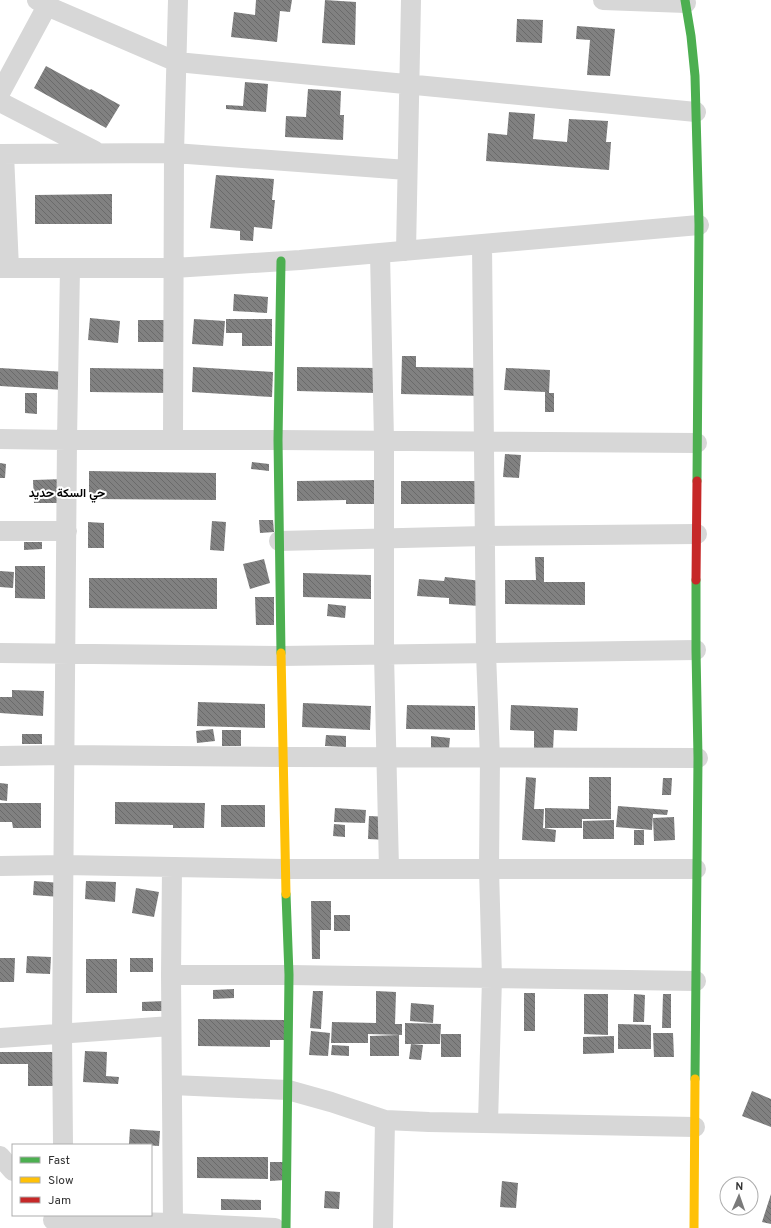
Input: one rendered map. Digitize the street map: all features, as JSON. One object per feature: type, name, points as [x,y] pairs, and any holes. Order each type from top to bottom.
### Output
[{"type":"street","points":[[173,439],[174,152],[178,0]]},
{"type":"street","points":[[406,251],[411,0]]},
{"type":"street","points":[[603,0],[685,2],[691,36],[696,112],[699,225],[696,650],[698,758],[694,1228]]},
{"type":"street","points":[[0,92],[42,3],[177,62],[696,112]]},
{"type":"street","points":[[0,102],[97,152]]},
{"type":"street","points":[[407,170],[174,152],[2,154],[5,268],[174,268],[406,251],[699,225]]},
{"type":"street","points":[[482,244],[486,653],[490,758],[489,869],[492,978],[488,1123]]},
{"type":"street","points":[[380,253],[384,440],[384,654],[389,869]]},
{"type":"street","points":[[281,261],[278,440],[279,541],[282,757],[289,975],[286,1228]]},
{"type":"street","points":[[64,1144],[62,1034],[66,531],[70,268]]},
{"type":"street","points":[[0,439],[384,440],[697,443]]},
{"type":"street","points":[[0,531],[66,531]]},
{"type":"street","points":[[279,541],[485,536],[697,534]]},
{"type":"street","points":[[0,654],[281,656],[696,650]]},
{"type":"street","points":[[0,756],[698,758]]},
{"type":"street","points":[[0,866],[64,865],[285,869],[696,869]]},
{"type":"street","points":[[172,867],[171,975],[173,1223]]},
{"type":"street","points":[[171,975],[289,975],[696,981]]},
{"type":"street","points":[[0,1038],[172,1026]]},
{"type":"street","points":[[172,1085],[288,1090],[331,1102],[385,1120],[695,1127]]},
{"type":"street","points":[[383,1228],[385,1120]]},
{"type":"street","points":[[0,1156],[12,1170]]},
{"type":"street","points":[[58,1219],[275,1228]]},
{"type":"building","points":[[256,0],[292,0],[290,12],[280,11],[277,42],[231,37],[234,12],[255,15]]},
{"type":"building","points":[[325,0],[356,2],[355,45],[322,43]]},
{"type":"building","points":[[517,19],[543,20],[542,43],[516,42]]},
{"type":"building","points":[[577,26],[615,29],[610,76],[587,75],[590,40],[576,39]]},
{"type":"building","points":[[46,66],[120,105],[106,128],[34,88]]},
{"type":"building","points":[[245,82],[268,84],[266,112],[226,109],[226,105],[243,106]]},
{"type":"building","points":[[308,89],[341,91],[340,115],[344,115],[343,140],[285,137],[286,116],[306,117]]},
{"type":"building","points":[[509,112],[535,114],[533,139],[567,142],[569,119],[608,121],[606,142],[611,142],[609,170],[486,161],[488,133],[507,135]]},
{"type":"building","points":[[216,175],[274,179],[272,200],[275,200],[272,229],[254,227],[253,241],[240,240],[240,231],[210,228]]},
{"type":"building","points":[[112,194],[112,224],[35,224],[35,195]]},
{"type":"building","points":[[234,294],[268,297],[267,313],[233,311]]},
{"type":"building","points":[[90,318],[120,321],[118,343],[88,340]]},
{"type":"building","points":[[194,319],[225,321],[223,346],[192,344]]},
{"type":"building","points":[[226,319],[272,319],[272,346],[242,346],[242,333],[226,333]]},
{"type":"building","points":[[138,320],[169,320],[169,342],[138,342]]},
{"type":"building","points":[[402,356],[416,356],[416,367],[482,368],[481,396],[401,394]]},
{"type":"building","points":[[193,367],[273,372],[272,397],[192,392]]},
{"type":"building","points":[[297,367],[376,368],[376,393],[297,391]]},
{"type":"building","points":[[0,368],[66,372],[64,390],[0,386]]},
{"type":"building","points":[[90,368],[169,369],[169,393],[90,392]]},
{"type":"building","points":[[506,368],[550,370],[549,393],[554,393],[554,412],[545,412],[545,392],[504,390]]},
{"type":"building","points":[[25,393],[37,393],[37,414],[25,413]]},
{"type":"building","points":[[505,454],[521,455],[519,478],[503,477]]},
{"type":"building","points":[[252,462],[269,464],[269,471],[251,469]]},
{"type":"building","points":[[0,463],[6,464],[5,478],[0,478]]},
{"type":"building","points":[[89,471],[216,473],[216,500],[89,499]]},
{"type":"building","points":[[65,479],[65,503],[34,503],[33,480]]},
{"type":"building","points":[[377,480],[377,504],[346,504],[346,500],[297,501],[297,481]]},
{"type":"building","points":[[401,481],[481,481],[481,504],[401,504]]},
{"type":"building","points":[[259,520],[273,520],[274,532],[260,533]]},
{"type":"building","points":[[212,521],[226,522],[224,551],[210,550]]},
{"type":"building","points":[[88,522],[104,523],[104,548],[88,548]]},
{"type":"building","points":[[24,542],[42,542],[42,549],[24,550]]},
{"type":"building","points":[[535,557],[544,557],[544,582],[585,582],[585,605],[505,604],[505,580],[536,580]]},
{"type":"building","points":[[264,559],[270,583],[250,589],[243,564]]},
{"type":"building","points":[[15,566],[45,566],[45,599],[15,598]]},
{"type":"building","points":[[0,571],[14,572],[13,588],[0,587]]},
{"type":"building","points":[[303,573],[371,575],[371,599],[303,597]]},
{"type":"building","points":[[445,577],[482,581],[480,606],[449,604],[449,598],[417,596],[419,579],[444,581]]},
{"type":"building","points":[[89,578],[217,578],[217,609],[89,608]]},
{"type":"building","points":[[255,597],[274,597],[274,625],[256,625]]},
{"type":"building","points":[[328,604],[346,606],[345,618],[327,616]]},
{"type":"building","points":[[12,690],[44,691],[43,716],[0,713],[0,697],[12,697]]},
{"type":"building","points":[[198,702],[265,704],[265,728],[197,726]]},
{"type":"building","points":[[303,703],[371,706],[370,730],[302,727]]},
{"type":"building","points":[[407,705],[475,706],[475,730],[406,729]]},
{"type":"building","points":[[511,705],[578,708],[577,731],[554,730],[553,750],[534,749],[534,731],[510,730]]},
{"type":"building","points":[[213,729],[215,741],[197,743],[196,731]]},
{"type":"building","points":[[222,730],[241,730],[241,746],[222,746]]},
{"type":"building","points":[[22,734],[42,734],[42,744],[22,744]]},
{"type":"building","points":[[326,735],[346,736],[346,747],[325,746]]},
{"type":"building","points":[[431,736],[450,738],[449,748],[431,748]]},
{"type":"building","points":[[526,777],[536,778],[534,809],[544,809],[543,828],[556,830],[555,842],[522,840]]},
{"type":"building","points":[[589,777],[611,777],[611,819],[582,819],[582,828],[545,828],[545,808],[589,809]]},
{"type":"building","points":[[663,778],[672,778],[671,795],[662,795]]},
{"type":"building","points":[[0,783],[8,784],[7,801],[0,800]]},
{"type":"building","points":[[115,802],[205,803],[204,828],[173,828],[173,825],[115,824]]},
{"type":"building","points":[[0,803],[41,803],[41,828],[13,828],[12,822],[0,822]]},
{"type":"building","points":[[221,805],[265,805],[265,827],[221,827]]},
{"type":"building","points":[[618,806],[668,810],[667,815],[653,814],[652,830],[616,827]]},
{"type":"building","points":[[335,808],[366,810],[365,823],[334,822]]},
{"type":"building","points":[[369,816],[389,817],[388,840],[368,839]]},
{"type":"building","points":[[674,817],[675,840],[654,841],[653,818]]},
{"type":"building","points":[[614,820],[614,839],[583,839],[583,821]]},
{"type":"building","points":[[334,824],[345,825],[345,837],[333,836]]},
{"type":"building","points":[[634,830],[644,830],[644,845],[634,845]]},
{"type":"building","points":[[34,881],[61,883],[60,897],[33,895]]},
{"type":"building","points":[[86,881],[116,882],[115,902],[85,899]]},
{"type":"building","points":[[136,888],[159,892],[154,917],[132,913]]},
{"type":"building","points":[[311,901],[331,901],[331,930],[320,930],[320,959],[312,959]]},
{"type":"building","points":[[334,915],[350,915],[350,931],[334,931]]},
{"type":"building","points":[[27,956],[51,957],[50,974],[26,973]]},
{"type":"building","points":[[0,958],[15,958],[14,982],[0,982]]},
{"type":"building","points":[[130,958],[153,958],[153,972],[130,972]]},
{"type":"building","points":[[86,959],[117,959],[117,993],[86,993]]},
{"type":"building","points":[[234,989],[234,998],[213,999],[213,990]]},
{"type":"building","points":[[313,991],[323,991],[321,1029],[310,1028]]},
{"type":"building","points":[[376,991],[396,992],[395,1024],[402,1024],[402,1035],[368,1034],[368,1043],[331,1043],[332,1022],[376,1023]]},
{"type":"building","points":[[524,993],[535,993],[535,1031],[524,1031]]},
{"type":"building","points":[[584,994],[608,994],[608,1035],[584,1034]]},
{"type":"building","points":[[634,994],[645,995],[644,1022],[633,1022]]},
{"type":"building","points":[[663,994],[671,994],[671,1028],[662,1028]]},
{"type":"building","points":[[164,1001],[164,1011],[142,1011],[142,1002]]},
{"type":"building","points":[[411,1003],[434,1005],[433,1023],[410,1021]]},
{"type":"building","points":[[198,1019],[286,1020],[285,1040],[270,1040],[270,1047],[198,1046]]},
{"type":"building","points":[[405,1023],[441,1024],[440,1044],[405,1044]]},
{"type":"building","points":[[618,1024],[651,1025],[651,1049],[618,1049]]},
{"type":"building","points":[[311,1031],[330,1033],[328,1056],[309,1055]]},
{"type":"building","points":[[653,1033],[673,1033],[674,1057],[654,1057]]},
{"type":"building","points":[[441,1034],[461,1034],[461,1057],[441,1057]]},
{"type":"building","points":[[399,1035],[399,1056],[370,1056],[370,1036]]},
{"type":"building","points":[[614,1036],[614,1053],[583,1054],[583,1037]]},
{"type":"building","points":[[411,1044],[423,1045],[421,1060],[409,1059]]},
{"type":"building","points":[[332,1045],[349,1046],[349,1056],[331,1055]]},
{"type":"building","points":[[85,1051],[107,1052],[106,1076],[119,1077],[118,1084],[83,1082]]},
{"type":"building","points":[[0,1052],[59,1052],[56,1086],[28,1086],[28,1064],[0,1064]]},
{"type":"building","points":[[752,1091],[771,1099],[771,1127],[742,1116]]},
{"type":"building","points":[[130,1129],[160,1131],[159,1146],[152,1146],[152,1144],[129,1144]]},
{"type":"building","points":[[197,1157],[268,1157],[268,1179],[197,1178]]},
{"type":"building","points":[[270,1162],[285,1162],[285,1180],[270,1181]]},
{"type":"building","points":[[502,1181],[518,1183],[516,1208],[500,1207]]},
{"type":"building","points":[[325,1191],[340,1192],[339,1209],[324,1208]]},
{"type":"building","points":[[771,1194],[771,1224],[762,1222]]},
{"type":"building","points":[[221,1199],[261,1200],[261,1210],[221,1210]]},
{"type":"traffic: fast","points":[[685,0],[691,36],[695,76],[699,225],[697,481]]},
{"type":"traffic: fast","points":[[281,261],[278,440],[281,653]]},
{"type":"traffic: fast","points":[[695,1079],[698,758],[696,580]]},
{"type":"traffic: fast","points":[[286,894],[289,975],[286,1228]]},
{"type":"traffic: slow","points":[[281,653],[286,894]]},
{"type":"traffic: slow","points":[[694,1228],[695,1079]]},
{"type":"traffic: jam","points":[[696,580],[697,481]]},
{"type":"district","name":"حي السكة حديد","points":[[67,494]]}]
